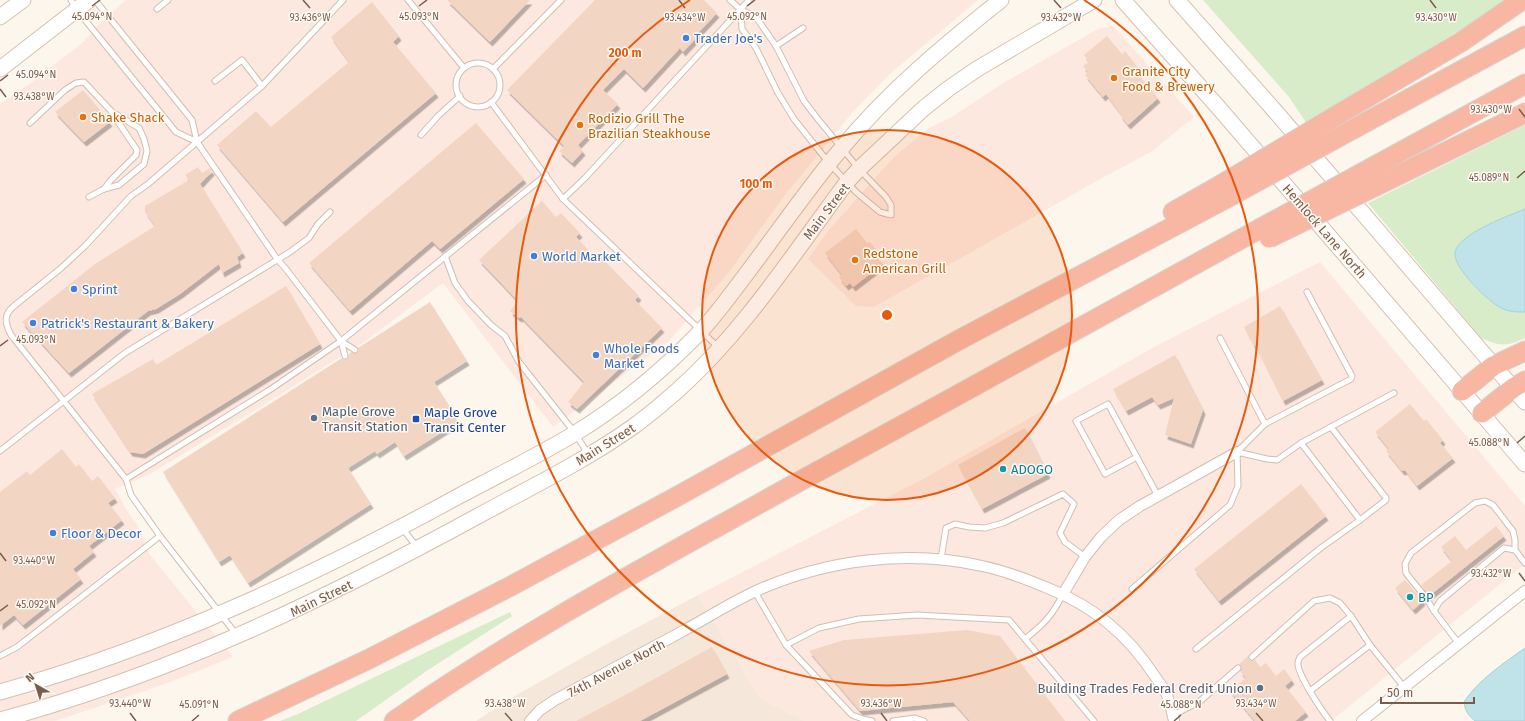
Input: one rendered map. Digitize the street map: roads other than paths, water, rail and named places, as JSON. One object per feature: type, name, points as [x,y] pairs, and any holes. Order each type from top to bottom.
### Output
[{"type":"highway","points":[[1223,192],[1339,114],[1462,42],[1522,0]]},
{"type":"highway","points":[[238,721],[368,659],[511,586],[676,497],[1223,192],[1355,128],[1525,36]]},
{"type":"highway","points":[[1264,233],[1371,168],[1525,84]]},
{"type":"highway","points":[[394,721],[448,684],[514,643],[623,579],[1225,248],[1376,186],[1525,113]]},
{"type":"highway","points":[[1462,391],[1493,366],[1525,351]]},
{"type":"highway","points":[[1482,413],[1519,385]]},
{"type":"street","points":[[0,17],[23,0]]},
{"type":"street","points":[[0,69],[74,5],[89,0]]},
{"type":"street","name":"Main Street","points":[[0,692],[110,658],[221,614],[330,564],[575,433],[616,406],[639,388],[702,330],[829,164],[873,111],[912,73],[1001,0]]},
{"type":"street","name":"Main Street","points":[[0,720],[122,682],[237,636],[340,589],[418,549],[589,456],[636,425],[679,389],[720,349],[756,306],[847,182],[924,108],[977,68],[1094,0]]},
{"type":"street","name":"Hemlock Lane North","points":[[1123,0],[1218,107],[1525,464]]},
{"type":"street","points":[[1177,0],[1280,117],[1493,366],[1519,385],[1525,402]]},
{"type":"street","points":[[1063,594],[1085,557],[1101,537],[1119,520],[1140,506],[1237,452]]},
{"type":"street","name":"74th Avenue North","points":[[530,721],[540,710],[555,700],[755,592],[808,572],[852,563],[895,558],[941,560],[981,566],[1015,575],[1063,594],[1095,612],[1128,641],[1142,657],[1166,693],[1173,718]]},
{"type":"street","points":[[1362,721],[1525,591]]},
{"type":"lane","points":[[95,0],[192,120],[198,142],[276,259],[286,268],[341,341],[355,350]]},
{"type":"lane","points":[[157,9],[168,0]]},
{"type":"lane","points":[[237,636],[160,536],[131,495],[126,479],[11,335],[6,324],[8,311],[60,269],[85,246],[131,196],[148,184],[262,86],[343,0]]},
{"type":"lane","points":[[408,0],[464,68]]},
{"type":"lane","points":[[493,70],[561,0]]},
{"type":"lane","points":[[730,0],[741,10],[756,17],[776,46],[804,101],[859,169],[886,196],[891,205],[891,215],[880,212],[847,182],[829,164],[794,119],[778,93],[756,48],[742,29],[741,10]]},
{"type":"lane","points":[[563,199],[750,0]]},
{"type":"lane","points":[[74,5],[176,132],[198,142]]},
{"type":"lane","points":[[776,46],[803,28]]},
{"type":"lane","points":[[215,81],[242,60],[262,86]]},
{"type":"lane","points":[[476,63],[482,64],[493,70],[498,76],[500,83],[496,97],[486,105],[474,106],[468,104],[460,96],[456,88],[459,74],[464,68],[476,63]]},
{"type":"lane","points":[[30,123],[65,90],[76,83],[84,82],[112,112],[137,150],[136,155],[104,189]]},
{"type":"lane","points":[[421,135],[438,116],[460,96]]},
{"type":"lane","points":[[491,102],[563,199],[702,330],[720,349]]},
{"type":"lane","points":[[89,197],[104,189],[119,185],[144,164],[147,151],[139,128],[112,112]]},
{"type":"lane","points":[[126,479],[271,389],[341,341],[546,175]]},
{"type":"lane","points":[[0,451],[125,353],[276,259],[290,252],[309,238],[318,224],[330,212]]},
{"type":"lane","points":[[445,256],[455,283],[468,301],[491,325],[506,336],[519,362],[575,433],[589,456]]},
{"type":"lane","points":[[1132,589],[1230,505],[1238,486],[1237,452],[1265,424],[1351,379],[1352,376],[1307,292]]},
{"type":"lane","points":[[1220,338],[1265,424]]},
{"type":"lane","points":[[341,341],[345,356]]},
{"type":"lane","points":[[1237,452],[1277,460],[1301,443],[1394,393]]},
{"type":"lane","points":[[1137,457],[1105,474],[1076,421],[1108,404],[1137,457],[1158,496]]},
{"type":"lane","points":[[1196,649],[1322,547],[1386,500],[1332,427]]},
{"type":"lane","points":[[1301,443],[1360,520]]},
{"type":"lane","points":[[941,560],[946,528],[955,524],[985,528],[1003,523],[1063,494],[1074,504],[1060,532],[1065,542],[1085,557]]},
{"type":"lane","points":[[1459,644],[1406,573],[1405,564],[1411,553],[1475,503],[1485,501],[1493,504],[1513,531],[1515,550],[1525,563]]},
{"type":"lane","points":[[401,527],[418,549]]},
{"type":"lane","points":[[0,656],[17,647],[160,536]]},
{"type":"lane","points":[[1434,612],[1440,601],[1504,548],[1515,550]]},
{"type":"lane","points":[[755,592],[786,645],[852,715],[863,720],[872,721]]},
{"type":"lane","points":[[1025,639],[1044,624],[1055,610],[1063,594]]},
{"type":"lane","points":[[1252,657],[1314,601],[1330,598],[1340,603],[1351,616],[1370,645],[1404,687]]},
{"type":"lane","points":[[786,645],[819,628],[859,618],[917,615],[1009,620],[1094,721]]},
{"type":"lane","points":[[1330,721],[1310,691],[1299,669],[1298,663],[1300,657],[1351,616]]},
{"type":"lane","points":[[1310,691],[1370,645]]},
{"type":"lane","points":[[1173,718],[1199,702],[1238,668]]},
{"type":"lane","points":[[893,721],[915,718],[924,721]]},
{"type":"water","points":[[1525,209],[1525,312],[1513,312],[1501,308],[1480,292],[1459,266],[1455,252],[1466,238],[1475,232]]},
{"type":"water","points":[[1525,648],[1525,721],[1475,721],[1467,713],[1464,702],[1484,679]]},
{"type":"place","name":"Trader Joe's","points":[[686,38]]},
{"type":"place","name":"Granite City Food & Brewery","points":[[1114,78]]},
{"type":"place","name":"Shake Shack","points":[[83,117]]},
{"type":"place","name":"Rodizio Grill The Brazilian Steakhouse","points":[[580,125]]},
{"type":"place","name":"World Market","points":[[534,256]]},
{"type":"place","name":"Redstone American Grill","points":[[855,260]]},
{"type":"place","name":"Sprint","points":[[74,289]]},
{"type":"place","name":"Patrick's Restaurant & Bakery","points":[[33,323]]},
{"type":"place","name":"Whole Foods Market","points":[[596,355]]},
{"type":"place","name":"Maple Grove Transit Station","points":[[314,418]]},
{"type":"place","name":"Maple Grove Transit Center","points":[[416,419]]},
{"type":"place","name":"ADOGO","points":[[1003,469]]},
{"type":"place","name":"Floor & Decor","points":[[53,533]]},
{"type":"place","name":"BP","points":[[1410,597]]},
{"type":"place","name":"Building Trades Federal Credit Union","points":[[1260,688]]}]
